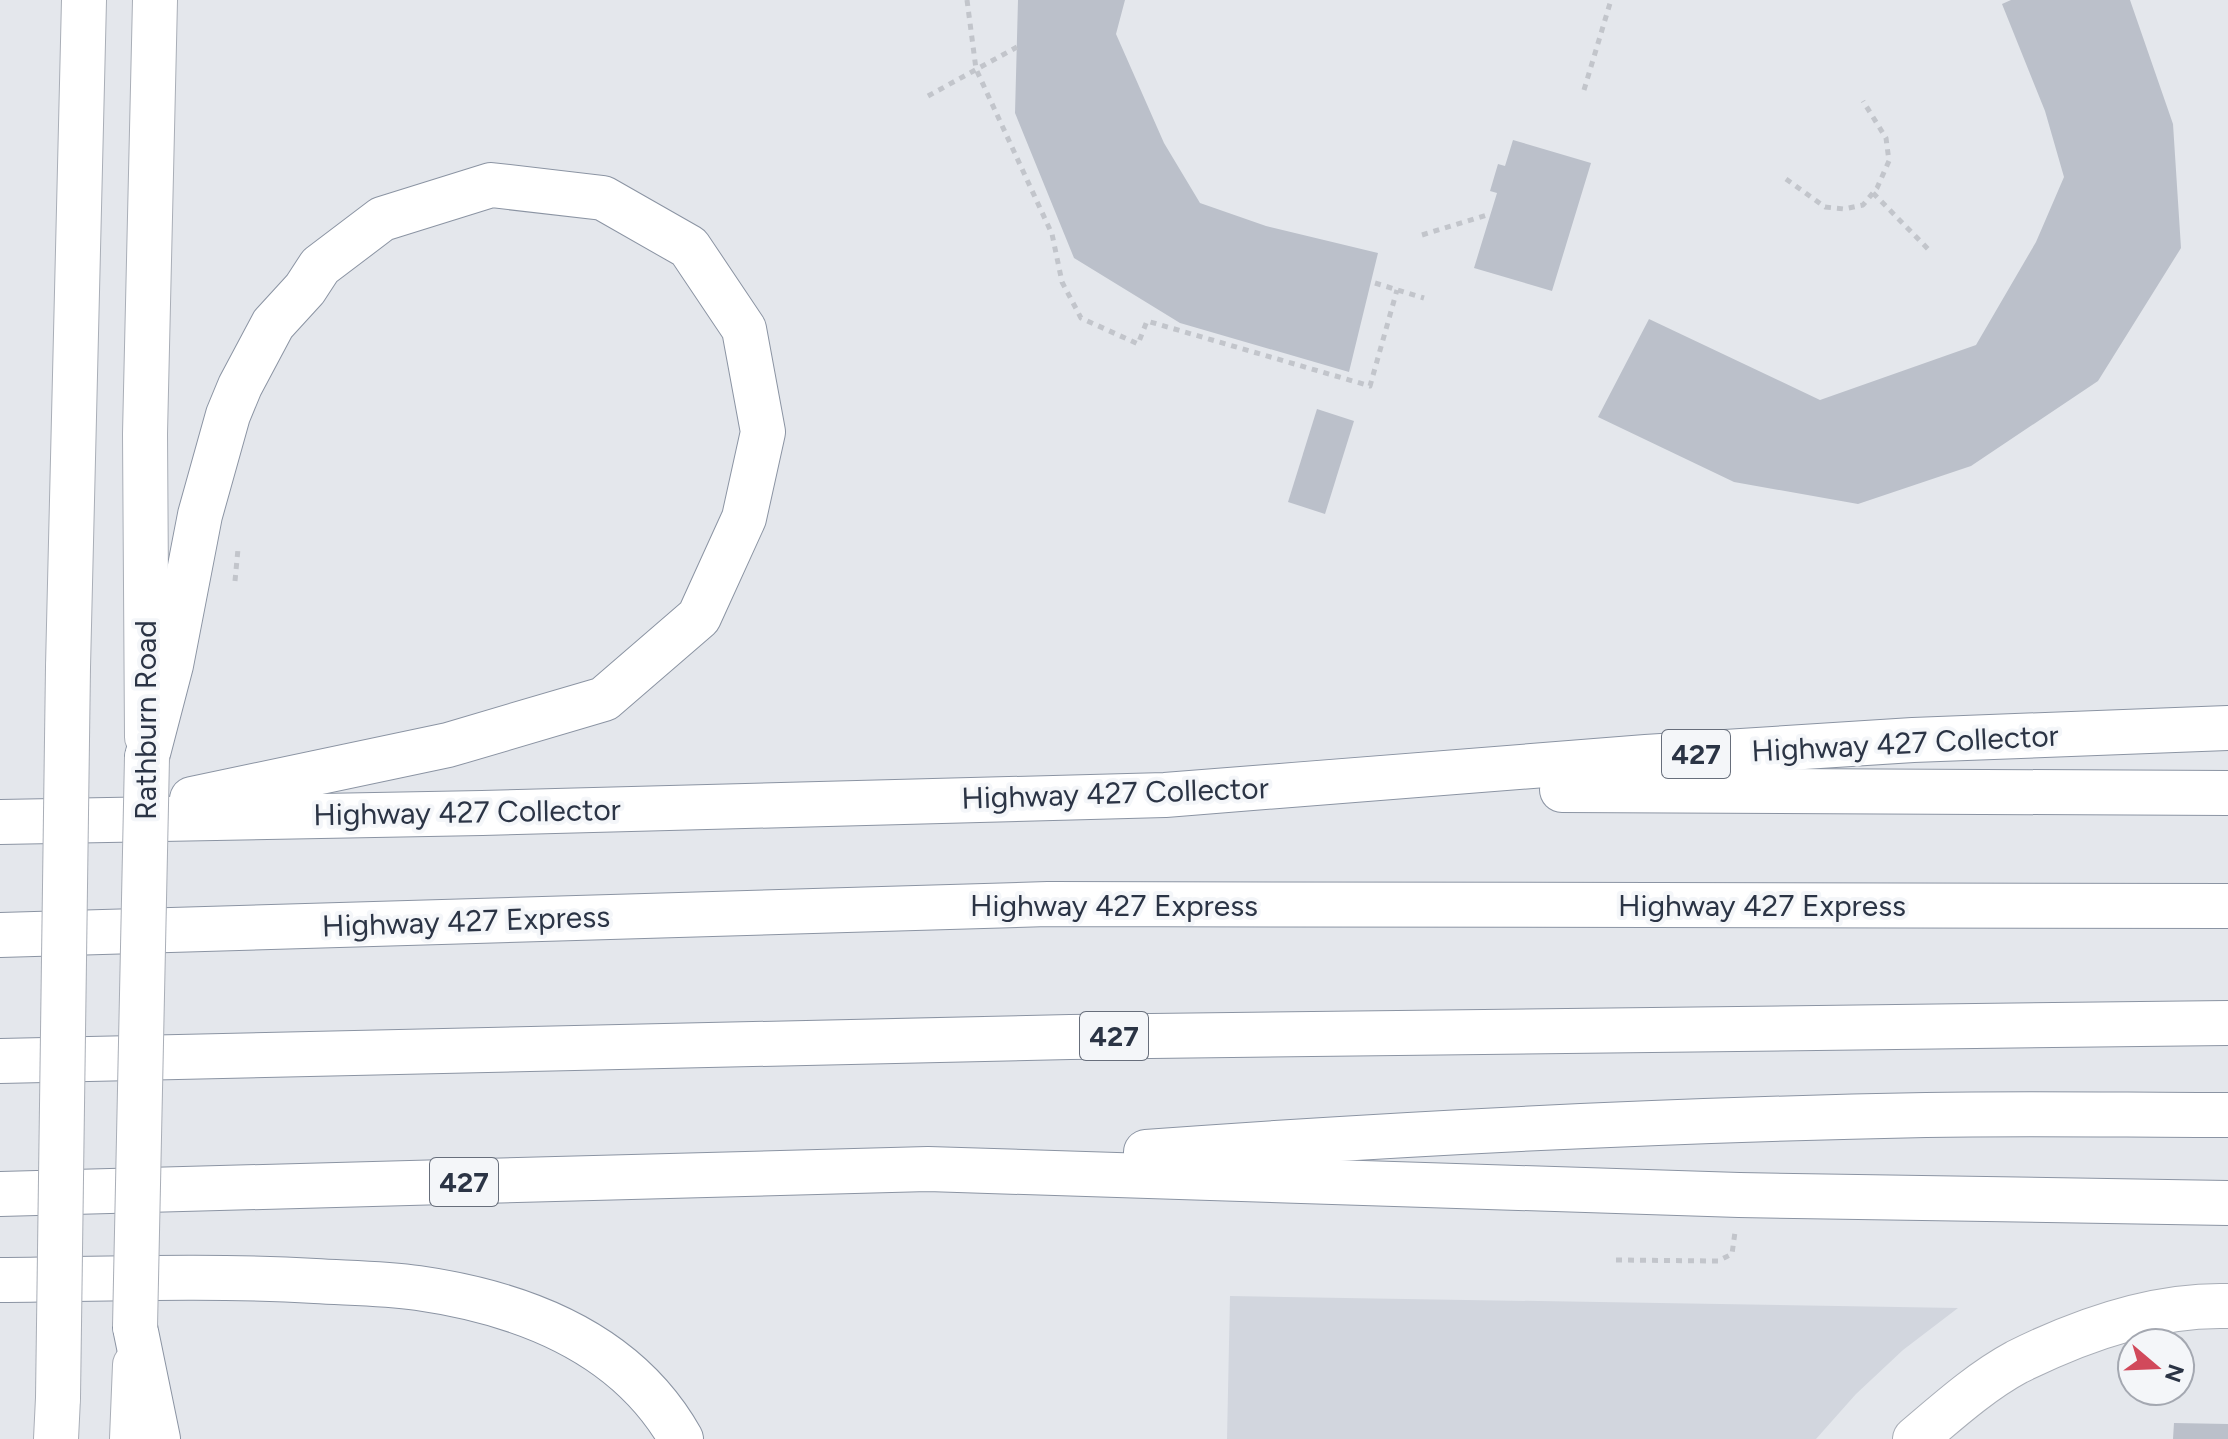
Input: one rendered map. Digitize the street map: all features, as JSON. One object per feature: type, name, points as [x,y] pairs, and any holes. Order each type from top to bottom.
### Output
[{"type":"main road","points":[[57,1419],[68,667],[84,0]]},
{"type":"main road","name":"Rathburn Road","points":[[142,1396],[135,1327],[147,757],[158,665],[145,434],[155,0]]},
{"type":"main road","points":[[91,820],[448,745],[604,699],[699,617],[744,518],[763,432],[744,329],[689,247],[603,198],[491,185],[382,219],[320,266],[305,289],[273,324],[237,391],[158,665]]},
{"type":"main road","name":"Highway 427 Collector","points":[[0,822],[1165,795],[1646,757],[1913,740],[2228,728]]},
{"type":"main road","points":[[1165,795],[1727,790],[2228,793]]},
{"type":"main road","name":"Highway 427 Express","points":[[0,935],[1048,904],[2228,906]]},
{"type":"main road","name":"427","points":[[0,1061],[1070,1037],[2228,1023]]},
{"type":"main road","points":[[928,1169],[1296,1141],[1517,1130],[1926,1115],[2228,1115]]},
{"type":"main road","name":"427","points":[[0,1194],[928,1169],[1739,1195],[2228,1203]]},
{"type":"main road","points":[[0,1280],[263,1278],[415,1287],[473,1298],[533,1315],[614,1359],[648,1393],[681,1439]]},
{"type":"main road","points":[[1915,1439],[1966,1397],[2016,1363],[2131,1318],[2196,1305],[2228,1306]]},
{"type":"main road","points":[[132,1439],[142,1396]]},
{"type":"main road","points":[[142,1396],[158,1439]]},
{"type":"path","points":[[967,0],[976,69],[1052,234],[1062,282],[1081,318],[1138,344],[1147,321],[1370,386],[1397,290]]},
{"type":"path","points":[[1584,90],[1611,0]]},
{"type":"path","points":[[928,96],[1017,47]]},
{"type":"path","points":[[1786,179],[1825,207],[1844,209],[1863,205],[1873,193],[1889,161],[1886,138],[1863,101]]},
{"type":"path","points":[[1873,193],[1930,251]]},
{"type":"path","points":[[1422,235],[1490,214]]},
{"type":"path","points":[[1375,283],[1424,298]]},
{"type":"path","points":[[1616,1260],[1727,1259],[1734,1245],[1739,1195]]},
{"type":"shaded area","points":[[1230,1296],[1958,1308],[1903,1350],[1856,1394],[1816,1439],[1227,1439]]},
{"type":"building","points":[[1018,0],[1125,0],[1116,34],[1164,143],[1200,203],[1266,226],[1378,253],[1349,372],[1180,323],[1074,258],[1015,113]]},
{"type":"building","points":[[2011,0],[2130,0],[2173,124],[2181,248],[2098,381],[1971,466],[1858,504],[1734,482],[1598,417],[1649,319],[1820,400],[1976,345],[2036,242],[2064,177],[2045,111],[2002,4]]},
{"type":"building","points":[[1513,140],[1591,163],[1552,291],[1474,268],[1497,193],[1490,191],[1498,164],[1505,166]]},
{"type":"building","points":[[1317,409],[1354,421],[1325,514],[1288,502]]},
{"type":"building","points":[[2174,1423],[2228,1424],[2228,1439],[2173,1439]]}]
